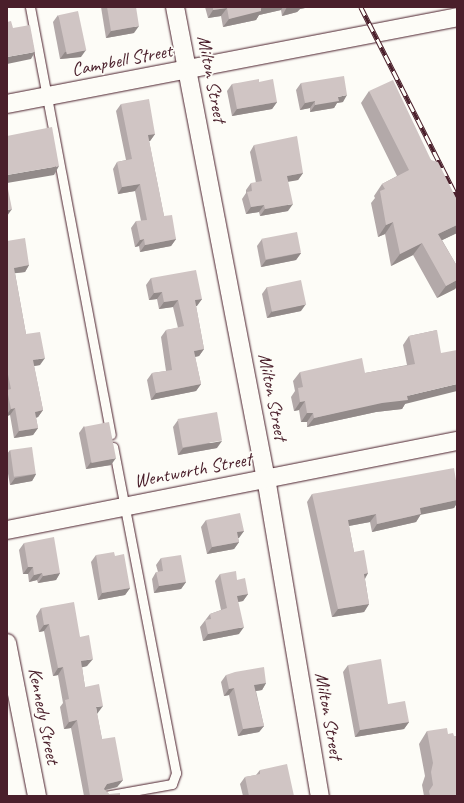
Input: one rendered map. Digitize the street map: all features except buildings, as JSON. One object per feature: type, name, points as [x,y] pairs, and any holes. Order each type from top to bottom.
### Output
[{"type":"street","name":"Milton Street","points":[[175,7],[266,478],[320,796]]},
{"type":"street","name":"Campbell Street","points":[[7,104],[457,17]]},
{"type":"street","name":"Wentworth Street","points":[[7,530],[457,441]]},
{"type":"street","points":[[7,530],[7,542]]},
{"type":"street","name":"Kennedy Street","points":[[7,643],[37,796]]},
{"type":"lane","points":[[30,7],[124,507],[176,773],[172,784],[105,796]]},
{"type":"railway","points":[[361,7],[457,197]]}]
